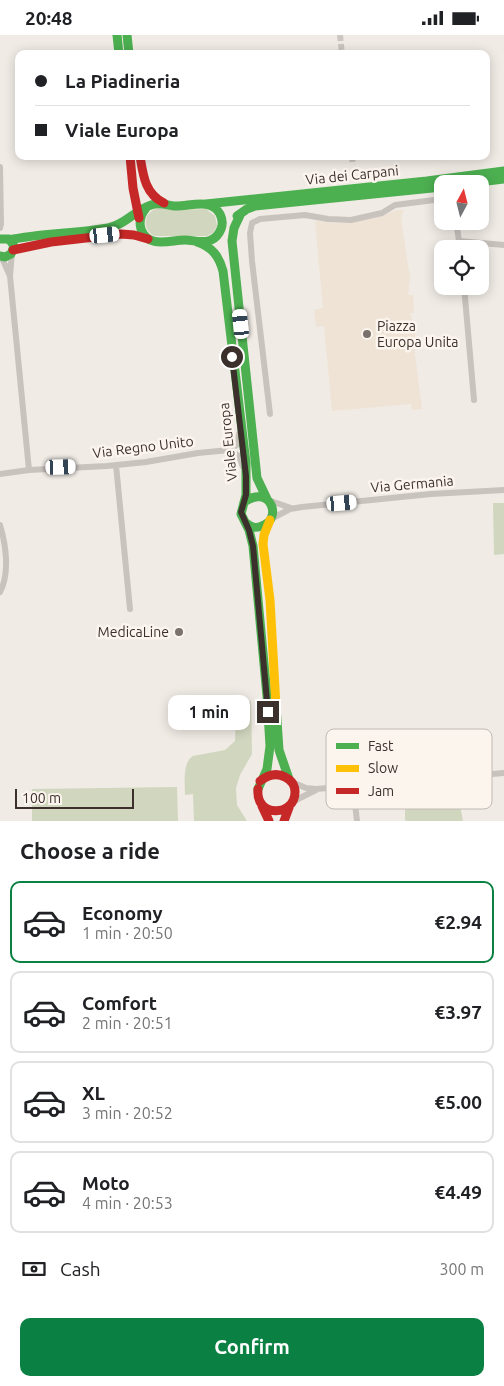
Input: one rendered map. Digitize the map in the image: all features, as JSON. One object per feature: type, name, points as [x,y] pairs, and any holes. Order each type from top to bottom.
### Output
[{"type":"street","points":[[117,35],[119,50]]},
{"type":"street","points":[[127,35],[129,50]]},
{"type":"street","points":[[124,223],[133,212],[130,160]]},
{"type":"street","points":[[141,160],[144,178],[150,193],[156,200],[169,205]]},
{"type":"street","points":[[0,167],[1,226],[6,239],[13,244],[10,276],[29,470]]},
{"type":"street","name":"Via dei Carpani","points":[[141,214],[156,204],[203,204],[428,181],[504,171]]},
{"type":"street","points":[[489,180],[504,177]]},
{"type":"street","points":[[133,188],[141,214],[142,231],[148,239]]},
{"type":"street","name":"Via dei Carpani","points":[[197,241],[210,241],[223,226],[250,208],[434,188]]},
{"type":"street","points":[[270,414],[252,261],[250,233],[252,223],[260,219],[304,215],[351,220],[382,213],[395,205],[434,200]]},
{"type":"street","points":[[203,204],[210,205],[220,213],[223,226]]},
{"type":"street","name":"Viale Europa","points":[[241,213],[235,226],[232,241],[258,478],[273,509],[263,544],[270,600],[279,751],[295,791],[284,821]]},
{"type":"street","points":[[6,239],[107,228],[124,223],[141,214]]},
{"type":"street","name":"Viale Europa","points":[[223,226],[232,241]]},
{"type":"street","points":[[10,276],[0,256],[8,256],[13,251],[27,246],[121,234],[134,235],[158,242],[197,241]]},
{"type":"street","name":"Viale Europa","points":[[197,241],[211,248],[221,262],[245,455],[246,485],[241,512],[253,546],[268,698],[270,752],[267,768],[260,781],[257,793],[269,821]]},
{"type":"street","points":[[489,245],[504,245]]},
{"type":"street","points":[[465,295],[474,400]]},
{"type":"street","points":[[229,450],[236,446],[240,439],[234,375]]},
{"type":"street","points":[[229,450],[241,459],[246,485]]},
{"type":"street","name":"Via Regno Unito","points":[[0,474],[29,470],[116,465],[229,450]]},
{"type":"street","points":[[116,465],[130,609]]},
{"type":"street","name":"Via Germania","points":[[267,500],[292,508],[431,494],[504,489]]},
{"type":"street","name":"Viale Europa","points":[[244,502],[250,497],[256,496],[267,500]]},
{"type":"street","name":"Via Germania","points":[[271,520],[292,508]]},
{"type":"street","points":[[246,523],[257,528],[271,520]]},
{"type":"street","points":[[0,525],[4,544],[5,569],[4,581],[0,592]]},
{"type":"street","points":[[0,577],[5,569]]},
{"type":"street","points":[[260,781],[268,775],[281,774],[301,787],[326,788]]},
{"type":"street","points":[[261,804],[267,809],[276,811],[284,809],[316,789]]},
{"type":"green space","points":[[158,208],[179,210],[206,209],[215,216],[217,226],[213,233],[207,236],[154,236],[147,229],[146,221],[150,213]]},
{"type":"green space","points":[[493,503],[504,503],[504,554],[494,555]]},
{"type":"green space","points":[[251,701],[252,754],[240,775],[236,788],[237,805],[247,821],[194,821],[193,794],[185,795],[187,763],[193,756],[225,750],[235,741],[236,713],[246,702]]},
{"type":"green space","points":[[177,787],[178,821],[32,821],[32,789]]},
{"type":"green space","points":[[461,809],[463,821],[407,821],[405,820],[405,810]]},
{"type":"shaded area","name":"Piazza Europa Unita","points":[[398,210],[404,210],[401,218],[410,278],[408,295],[413,295],[414,313],[410,313],[415,329],[415,354],[422,409],[412,410],[411,404],[332,411],[324,326],[316,327],[314,310],[323,308],[315,221],[352,222],[375,218]]},
{"type":"tunnel","points":[[340,35],[342,50]]},
{"type":"tunnel","points":[[352,160],[353,165]]},
{"type":"traffic: fast","points":[[117,35],[119,50]]},
{"type":"traffic: fast","points":[[127,35],[129,50]]},
{"type":"traffic: fast","points":[[206,204],[504,171]]},
{"type":"traffic: fast","points":[[489,181],[504,179]]},
{"type":"traffic: fast","points":[[237,216],[255,206],[434,188]]},
{"type":"traffic: fast","points":[[9,240],[108,228],[120,224],[145,207],[157,204],[174,206],[205,204],[211,206],[220,214],[222,227],[216,237],[208,241],[154,241],[144,235],[141,229],[141,218],[146,208]]},
{"type":"traffic: fast","points":[[241,213],[234,228],[232,241],[257,478],[267,499]]},
{"type":"traffic: fast","points":[[0,239],[9,239],[14,246],[11,254],[5,257],[0,256]]},
{"type":"traffic: fast","points":[[197,242],[214,253],[223,271],[246,463],[246,495],[241,514],[249,530],[253,546],[270,746],[267,769],[258,789]]},
{"type":"traffic: fast","points":[[244,502],[253,497],[261,497],[266,499],[272,509],[272,515],[264,525],[255,527],[246,523]]},
{"type":"traffic: fast","points":[[276,706],[279,750],[289,779]]},
{"type":"traffic: slow","points":[[270,520],[264,535],[263,544],[270,600],[276,706]]},
{"type":"traffic: jam","points":[[130,160],[133,188],[139,218]]},
{"type":"traffic: jam","points":[[141,160],[144,177],[149,189],[153,195],[164,203]]},
{"type":"traffic: jam","points":[[13,250],[51,242],[121,234],[148,239]]},
{"type":"traffic: jam","points":[[258,789],[259,798],[268,809],[275,811],[283,810],[293,800],[294,787],[282,775],[275,774],[260,781]]},
{"type":"traffic: jam","points":[[284,821],[290,805]]},
{"type":"traffic: jam","points":[[262,806],[269,821]]},
{"type":"place","name":"Piazza Europa Unita","points":[[367,334]]},
{"type":"place","name":"MedicaLine","points":[[179,632]]},
{"type":"route","points":[[232,357],[246,463],[246,498],[241,516],[252,538],[268,712]]}]
